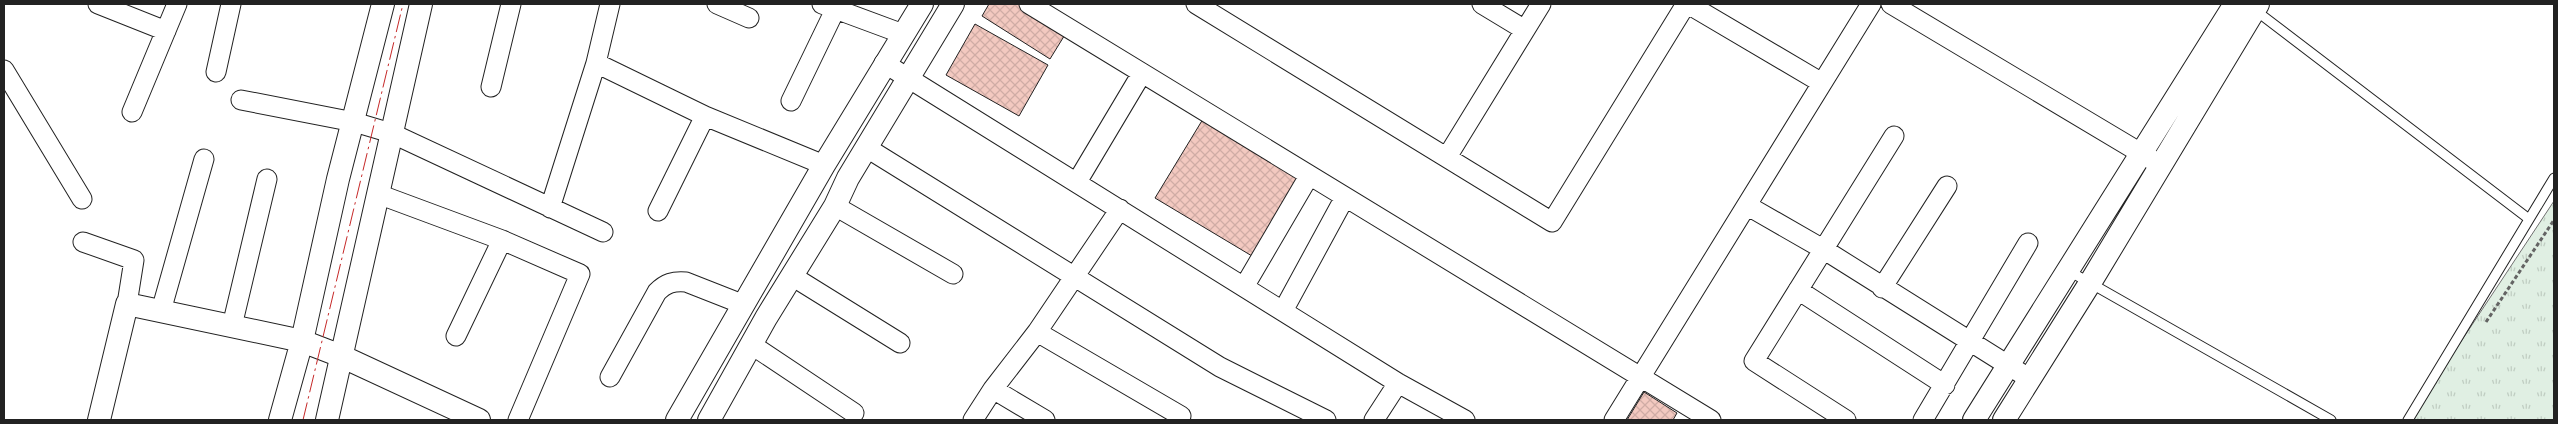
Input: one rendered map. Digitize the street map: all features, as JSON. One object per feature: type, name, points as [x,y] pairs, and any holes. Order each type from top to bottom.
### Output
[{"type":"street","points":[[98,4],[166,31]]},
{"type":"street","points":[[132,112],[177,4]]},
{"type":"street","points":[[216,72],[231,4]]},
{"type":"street","points":[[280,420],[302,341],[383,4]]},
{"type":"street","points":[[327,420],[421,4]]},
{"type":"street","points":[[491,87],[510,4]]},
{"type":"street","points":[[550,208],[596,63],[610,4]]},
{"type":"street","points":[[717,4],[749,18]]},
{"type":"street","points":[[677,420],[742,304],[884,63],[922,4]]},
{"type":"street","points":[[709,420],[792,276],[835,206],[848,178],[953,4]]},
{"type":"street","points":[[1029,4],[1712,420]]},
{"type":"street","points":[[1196,4],[1552,222],[1687,4],[1822,83]]},
{"type":"street","points":[[1482,4],[1525,30]]},
{"type":"street","points":[[1447,157],[1541,4]]},
{"type":"street","points":[[1614,420],[1748,206],[1871,4]]},
{"type":"street","points":[[1891,4],[2161,165]]},
{"type":"street","points":[[1974,420],[2010,366],[2140,153],[2249,5]]},
{"type":"street","points":[[2004,420],[2161,165],[2249,5]]},
{"type":"street","points":[[792,101],[829,7],[903,34]]},
{"type":"street","points":[[596,63],[705,116],[824,165]]},
{"type":"street","points":[[884,63],[1398,383],[1465,420]]},
{"type":"street","points":[[4,70],[82,199]]},
{"type":"street","points":[[1077,182],[1142,73]]},
{"type":"street","points":[[241,100],[354,122],[391,133],[603,232]]},
{"type":"street","points":[[658,211],[705,116]]},
{"type":"street","points":[[1846,420],[1754,362],[1894,136]]},
{"type":"street","points":[[867,148],[1220,366],[1326,420]]},
{"type":"street","points":[[161,311],[204,159]]},
{"type":"street","points":[[1244,287],[1309,176]]},
{"type":"street","points":[[232,326],[267,179]]},
{"type":"street","points":[[1882,288],[1948,186]]},
{"type":"street","points":[[378,194],[502,240],[580,274],[518,420]]},
{"type":"street","points":[[1283,311],[1345,197]]},
{"type":"street","points":[[835,206],[953,274]]},
{"type":"street","points":[[1748,206],[1823,249],[1882,288],[2030,379]]},
{"type":"street","points":[[973,420],[993,388],[1037,332],[1120,209]]},
{"type":"street","points":[[456,336],[502,240]]},
{"type":"street","points":[[83,242],[134,260],[127,304],[99,420]]},
{"type":"street","points":[[1923,420],[1945,385],[1968,341],[2028,243]]},
{"type":"street","points":[[792,276],[900,343]]},
{"type":"street","points":[[610,377],[658,292],[665,284],[676,281],[686,282],[742,304]]},
{"type":"street","points":[[1798,290],[1945,385]]},
{"type":"street","points":[[127,304],[302,341],[341,356],[479,420]]},
{"type":"street","points":[[1037,332],[1182,416]]},
{"type":"street","points":[[752,345],[854,413]]},
{"type":"street","points":[[1374,420],[1398,383]]},
{"type":"street","points":[[993,388],[1045,420]]},
{"type":"lane","points":[[2249,5],[2529,219]]},
{"type":"lane","points":[[2408,420],[2554,178]]},
{"type":"lane","points":[[2069,271],[2331,420]]},
{"type":"green space","points":[[2554,201],[2554,420],[2409,420]]},
{"type":"building","points":[[989,4],[1019,4],[1066,33],[1050,59],[982,16]]},
{"type":"building","points":[[975,24],[1048,65],[1019,116],[946,75]]},
{"type":"building","points":[[1203,119],[1299,177],[1252,256],[1155,198]]},
{"type":"building","points":[[1644,392],[1677,413],[1673,420],[1627,420]]},
{"type":"power","points":[[303,420],[403,4]]}]
